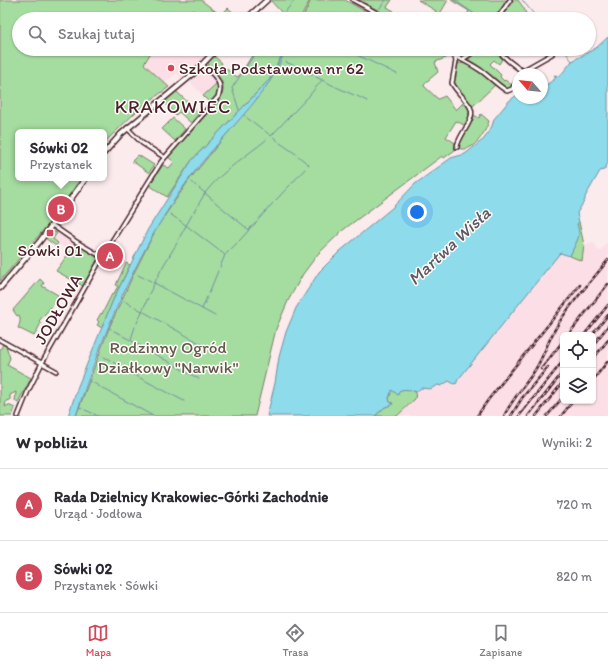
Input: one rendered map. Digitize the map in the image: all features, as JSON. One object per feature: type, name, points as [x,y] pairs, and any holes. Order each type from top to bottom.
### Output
[{"type":"street","points":[[254,12],[267,0]]},
{"type":"street","points":[[353,0],[375,12]]},
{"type":"street","points":[[502,12],[510,0]]},
{"type":"street","points":[[107,150],[127,128],[186,80],[210,56]]},
{"type":"street","points":[[462,59],[467,56]]},
{"type":"street","points":[[503,56],[516,68]]},
{"type":"street","points":[[529,68],[549,56]]},
{"type":"street","points":[[456,147],[472,112],[469,105],[452,83],[456,57],[462,59],[490,77],[507,91],[512,89]]},
{"type":"street","name":"JODŁOWA","points":[[18,416],[42,363],[102,257],[164,157],[212,104],[220,93],[218,81],[202,65]]},
{"type":"street","points":[[127,128],[142,143],[164,157]]},
{"type":"street","points":[[0,288],[40,241],[84,181]]},
{"type":"street","points":[[52,225],[102,257]]},
{"type":"street","points":[[0,340],[56,371]]},
{"type":"shaded area","name":"Szkoła Podstawowa nr 62","points":[[149,56],[205,56],[182,79],[177,73],[164,83],[144,64]]},
{"type":"shaded area","points":[[202,70],[215,79],[217,83],[203,96],[190,82]]},
{"type":"shaded area","points":[[58,232],[75,244],[70,252],[53,240]]},
{"type":"shaded area","points":[[608,241],[608,416],[397,416],[415,400],[416,392],[421,388],[434,388],[449,381],[454,384],[457,381],[560,252],[581,261],[584,245],[594,242],[600,251]]},
{"type":"green space","points":[[0,0],[201,0],[216,12],[195,12],[193,10],[192,12],[12,12],[12,56],[149,56],[144,64],[169,87],[140,108],[107,140],[107,129],[15,129],[15,181],[79,181],[51,221],[0,281]]},
{"type":"green space","points":[[270,0],[310,0],[304,12],[281,12]]},
{"type":"green space","points":[[311,0],[345,0],[366,12],[305,12]]},
{"type":"green space","points":[[355,0],[392,0],[387,7],[394,11],[393,12],[377,12]]},
{"type":"green space","points":[[418,0],[448,0],[441,12],[436,11]]},
{"type":"green space","points":[[451,0],[509,0],[500,12],[469,11]]},
{"type":"green space","points":[[511,0],[518,0],[525,12],[503,12]]},
{"type":"green space","points":[[228,8],[233,12],[224,12]]},
{"type":"green space","points":[[214,56],[222,63],[221,65],[237,77],[240,75],[252,56],[282,56],[270,79],[192,160],[167,197],[149,185],[163,165],[169,168],[174,162],[168,157],[221,98],[223,93],[223,84],[219,77],[209,68],[208,62]]},
{"type":"green space","name":"Rodzinny Ogród Działkowy \"Narwik\"","points":[[282,56],[449,56],[435,62],[438,72],[425,83],[424,86],[438,99],[445,96],[456,110],[464,102],[469,110],[469,116],[466,126],[456,121],[446,137],[455,143],[455,150],[444,158],[442,156],[343,230],[318,254],[303,274],[288,301],[276,329],[255,416],[76,416],[109,328],[157,227],[189,180],[266,86]]},
{"type":"green space","points":[[471,56],[501,56],[503,58],[499,64],[494,60],[490,64],[501,75],[500,77],[512,85],[512,87],[508,89],[503,87],[492,77],[469,61]]},
{"type":"green space","points":[[458,63],[463,63],[474,67],[496,84],[472,107],[455,85],[454,81]]},
{"type":"green space","points":[[217,83],[217,94],[214,99],[209,102],[203,96]]},
{"type":"green space","points":[[176,91],[199,113],[191,123],[179,112],[176,115],[164,102]]},
{"type":"green space","points":[[472,114],[479,118],[481,114],[489,121],[487,126],[478,141],[473,145],[469,148],[458,148],[457,144]]},
{"type":"green space","points":[[173,118],[185,129],[175,141],[162,129]]},
{"type":"green space","points":[[138,155],[154,165],[149,173],[132,161]]},
{"type":"green space","points":[[579,222],[584,245],[582,261],[570,256],[574,244],[577,241],[577,224]]},
{"type":"green space","points":[[52,231],[57,233],[53,239],[58,243],[56,246],[45,238]]},
{"type":"green space","points":[[75,244],[98,259],[83,286],[56,271]]},
{"type":"green space","points":[[126,263],[130,265],[113,300],[102,328],[97,325],[99,322],[97,320],[118,286],[116,285]]},
{"type":"green space","points":[[40,279],[44,283],[42,286],[58,295],[51,307],[39,321],[41,323],[34,336],[18,328],[20,317],[19,315],[17,316],[13,310]]},
{"type":"green space","points":[[3,344],[6,346],[10,358],[7,365],[31,378],[18,403],[15,401],[16,392],[10,395],[10,400],[6,401],[5,407],[8,405],[15,408],[12,416],[0,416],[0,350]]},
{"type":"green space","points":[[402,389],[416,392],[415,399],[397,416],[375,416],[385,407],[392,404],[389,400],[391,391],[393,390],[395,392]]},
{"type":"water","name":"Martwa Wisła","points":[[608,37],[608,163],[604,170],[600,171],[577,213],[579,235],[577,242],[570,256],[560,253],[457,381],[457,383],[454,384],[449,381],[441,386],[438,385],[430,389],[421,388],[416,392],[403,390],[399,391],[398,395],[392,390],[389,398],[390,402],[393,403],[392,405],[385,407],[375,416],[267,416],[275,383],[279,357],[286,332],[296,308],[319,272],[339,252],[393,207],[415,184],[451,158],[465,154],[484,139],[492,126],[494,119],[509,101],[512,99],[512,104],[548,104],[548,84],[556,78],[554,75],[560,76],[572,61],[581,56],[596,56],[596,48]]},
{"type":"water","points":[[282,56],[283,56],[275,73],[261,94],[189,179],[154,233],[138,262],[110,324],[97,355],[76,416],[68,416],[78,386],[113,300],[148,229],[192,160],[270,79]]},
{"type":"waterway","points":[[285,12],[295,0]]},
{"type":"waterway","points":[[379,9],[386,0]]},
{"type":"waterway","points":[[454,0],[472,12]]},
{"type":"waterway","points":[[522,0],[532,12]]},
{"type":"waterway","points":[[239,110],[232,88],[253,56]]},
{"type":"waterway","points":[[359,56],[397,74]]},
{"type":"waterway","points":[[568,56],[572,61]]},
{"type":"waterway","points":[[286,62],[295,66]]},
{"type":"waterway","points":[[297,67],[313,75]]},
{"type":"waterway","points":[[316,77],[334,86]]},
{"type":"waterway","points":[[265,131],[271,136],[322,80]]},
{"type":"waterway","points":[[336,87],[354,95]]},
{"type":"waterway","points":[[357,96],[367,101]]},
{"type":"waterway","points":[[247,118],[251,121]]},
{"type":"waterway","points":[[253,122],[262,129]]},
{"type":"waterway","points":[[272,136],[278,141]]},
{"type":"waterway","points":[[194,212],[205,193],[212,185],[234,165],[266,140]]},
{"type":"waterway","points":[[280,143],[296,154]]},
{"type":"waterway","points":[[298,156],[309,165]]},
{"type":"waterway","points":[[292,183],[305,169]]},
{"type":"waterway","points":[[192,182],[196,186]]},
{"type":"waterway","points":[[276,200],[290,185]]},
{"type":"waterway","points":[[199,188],[213,200]]},
{"type":"waterway","points":[[215,202],[249,230],[239,241]]},
{"type":"waterway","points":[[258,220],[273,203]]},
{"type":"waterway","points":[[170,214],[177,219]]},
{"type":"waterway","points":[[178,240],[192,215]]},
{"type":"waterway","points":[[179,220],[225,255],[220,267]]},
{"type":"waterway","points":[[249,229],[257,222]]},
{"type":"waterway","points":[[162,268],[177,243]]},
{"type":"waterway","points":[[226,254],[237,243]]},
{"type":"waterway","points":[[149,294],[161,270]]},
{"type":"waterway","points":[[209,293],[218,271]]},
{"type":"waterway","points":[[138,275],[144,278]]},
{"type":"waterway","points":[[147,279],[215,316]]},
{"type":"waterway","points":[[202,309],[207,297]]},
{"type":"waterway","points":[[137,323],[148,298]]},
{"type":"waterway","points":[[126,302],[132,306]]},
{"type":"waterway","points":[[135,307],[203,345]]},
{"type":"waterway","points":[[131,339],[135,327]]},
{"type":"waterway","points":[[114,331],[121,334]]},
{"type":"waterway","points":[[123,336],[199,379]]},
{"type":"waterway","points":[[104,357],[110,360]]},
{"type":"waterway","points":[[113,362],[121,368],[184,401]]},
{"type":"waterway","points":[[94,383],[100,387]]},
{"type":"waterway","points":[[102,388],[153,416]]},
{"type":"waterway","points":[[85,410],[92,413]]},
{"type":"waterway","points":[[94,414],[98,416]]},
{"type":"railway","points":[[504,416],[538,365],[562,317],[608,260]]},
{"type":"railway","points":[[570,332],[608,284]]},
{"type":"railway","points":[[477,416],[488,400],[580,285]]},
{"type":"railway","points":[[586,332],[608,305]]},
{"type":"railway","points":[[594,332],[608,315]]},
{"type":"railway","points":[[596,341],[608,326]]},
{"type":"railway","points":[[596,355],[608,340]]},
{"type":"railway","points":[[541,369],[560,345]]},
{"type":"railway","points":[[596,376],[608,361]]},
{"type":"railway","points":[[519,416],[560,365]]},
{"type":"railway","points":[[511,416],[522,398],[548,367]]},
{"type":"railway","points":[[528,416],[560,376]]},
{"type":"railway","points":[[536,416],[560,386]]},
{"type":"railway","points":[[547,416],[560,401]]},
{"type":"railway","points":[[561,416],[571,404]]},
{"type":"place","name":"Szkoła Podstawowa nr 62","points":[[171,68]]},
{"type":"place","name":"Sówki 02","points":[[61,209]]},
{"type":"place","name":"Sówki 01","points":[[50,233]]},
{"type":"place","name":"Rada Dzielnicy Krakowiec-Górki Zachodnie","points":[[110,256]]},
{"type":"district","name":"KRAKOWIEC","points":[[173,106]]}]
